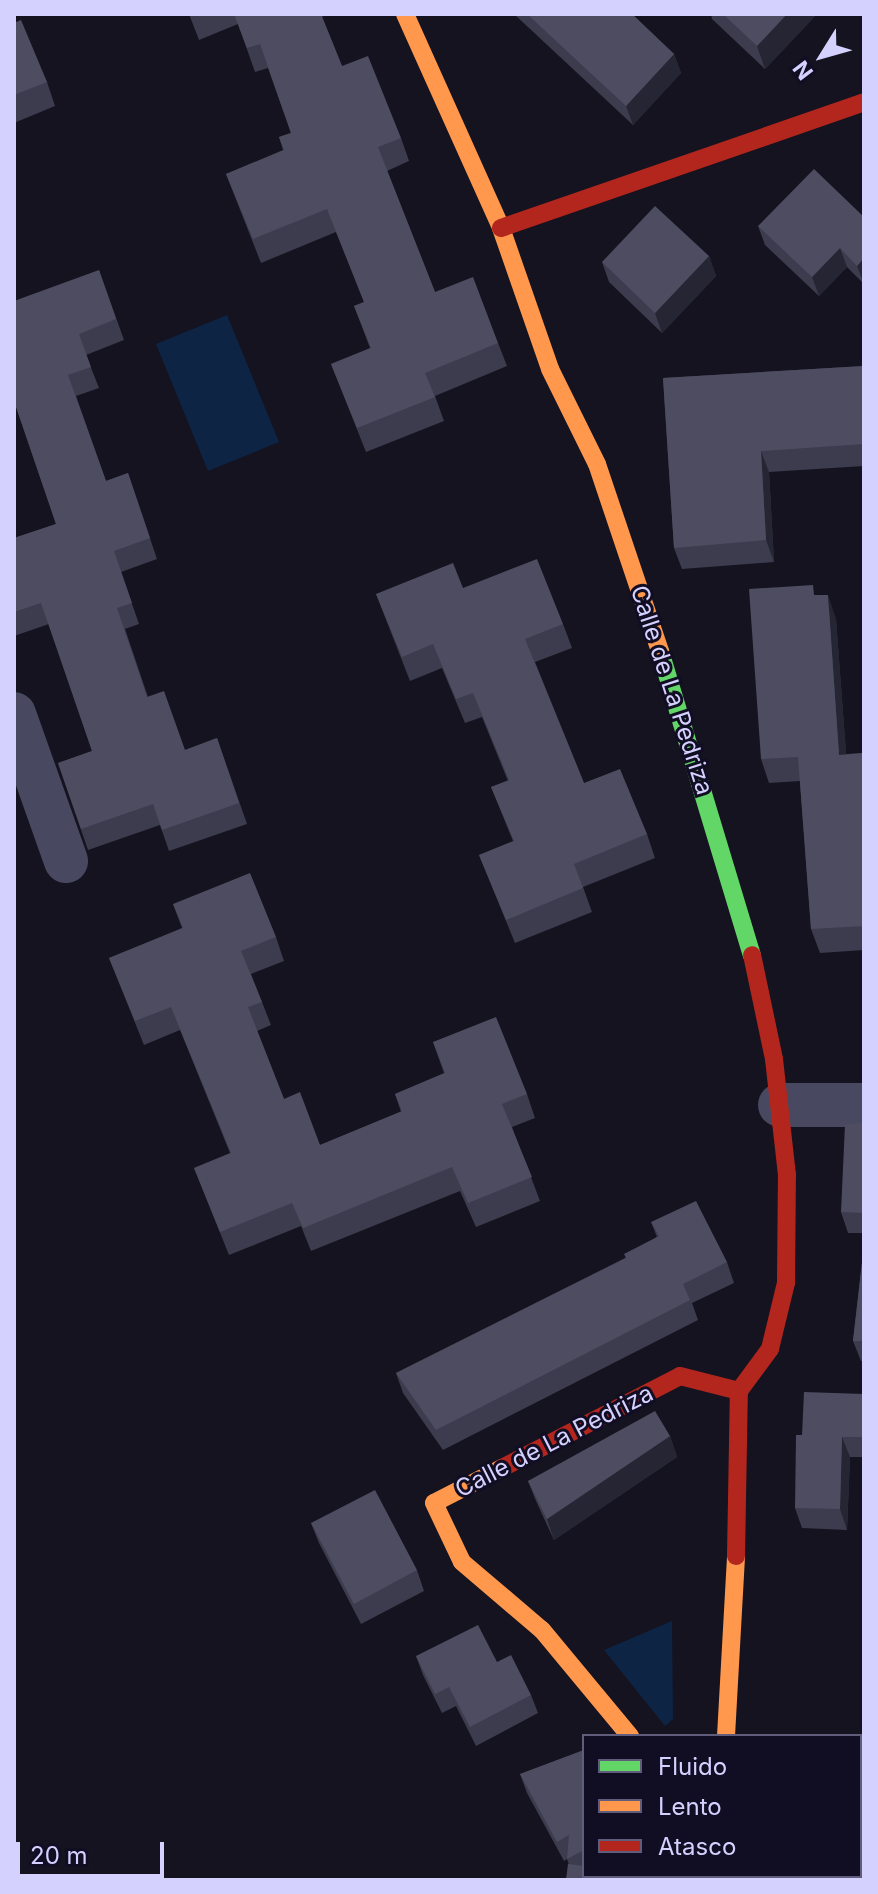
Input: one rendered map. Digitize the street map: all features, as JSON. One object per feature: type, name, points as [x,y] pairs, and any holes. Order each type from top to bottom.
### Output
[{"type":"street","name":"Calle de La Pedriza","points":[[405,14],[501,228],[550,369],[597,464],[688,732],[750,947],[780,1105],[787,1175],[786,1283],[770,1349],[739,1391],[680,1376],[434,1503],[462,1562],[542,1630],[628,1734]]},
{"type":"street","points":[[501,228],[864,102]]},
{"type":"street","points":[[14,714],[66,861]]},
{"type":"street","points":[[780,1105],[864,1105]]},
{"type":"street","points":[[726,1734],[735,1617],[739,1391]]},
{"type":"water","points":[[227,315],[279,442],[208,471],[156,344]]},
{"type":"water","points":[[672,1621],[673,1719],[665,1726],[604,1650]]},
{"type":"building","points":[[234,14],[321,14],[342,66],[368,56],[401,138],[378,147],[435,292],[473,277],[498,343],[425,373],[435,397],[357,428],[331,364],[371,348],[354,306],[364,302],[327,209],[253,239],[226,174],[284,150],[279,137],[291,133],[260,44],[247,48]]},
{"type":"building","points":[[527,14],[632,14],[674,54],[626,106]]},
{"type":"building","points":[[723,14],[787,14],[757,46]]},
{"type":"building","points":[[21,20],[47,82],[14,95],[14,23]]},
{"type":"building","points":[[814,169],[864,217],[864,258],[857,266],[840,248],[812,277],[758,226]]},
{"type":"building","points":[[655,206],[709,256],[655,313],[602,262]]},
{"type":"building","points":[[99,270],[116,319],[79,334],[91,367],[68,375],[106,481],[128,473],[150,538],[114,551],[132,603],[117,608],[147,697],[164,691],[185,750],[217,738],[239,803],[162,830],[153,804],[81,829],[58,763],[92,751],[41,603],[14,612],[14,538],[56,524],[14,401],[14,301]]},
{"type":"building","points":[[864,366],[864,444],[761,451],[766,540],[674,548],[663,378]]},
{"type":"building","points":[[537,559],[563,624],[525,639],[584,783],[620,769],[647,834],[574,864],[583,888],[506,920],[479,855],[514,841],[491,787],[509,780],[473,693],[456,699],[433,644],[402,657],[376,594],[453,563],[463,588]]},
{"type":"building","points":[[813,585],[814,595],[828,595],[839,755],[864,753],[864,926],[811,929],[798,757],[761,759],[749,589]]},
{"type":"building","points":[[250,873],[276,937],[241,951],[262,1002],[248,1007],[284,1099],[300,1092],[320,1145],[402,1111],[395,1094],[445,1073],[433,1042],[496,1017],[527,1094],[502,1104],[532,1177],[468,1203],[452,1167],[303,1228],[292,1203],[220,1232],[194,1168],[231,1153],[171,1007],[135,1021],[109,958],[183,928],[173,904]]},
{"type":"building","points":[[864,1123],[864,1213],[841,1212],[845,1124]]},
{"type":"building","points":[[696,1201],[727,1262],[683,1284],[690,1300],[436,1430],[396,1373],[626,1258],[624,1254],[659,1236],[651,1222]]},
{"type":"building","points":[[864,1245],[864,1341],[853,1341]]},
{"type":"building","points":[[804,1392],[864,1394],[864,1437],[842,1437],[840,1509],[795,1508],[796,1435],[802,1435]]},
{"type":"building","points":[[655,1411],[670,1436],[547,1519],[528,1481]]},
{"type":"building","points":[[375,1490],[417,1570],[354,1604],[311,1523]]},
{"type":"building","points":[[478,1625],[497,1662],[511,1655],[531,1695],[470,1727],[449,1687],[435,1694],[416,1656]]},
{"type":"building","points":[[582,1751],[582,1851],[567,1859],[569,1835],[557,1842],[520,1774]]},
{"type":"building","points":[[568,1864],[582,1866],[582,1878],[666,1878],[666,1880],[566,1880]]},
{"type":"traffic: fast","points":[[660,651],[752,955]]},
{"type":"traffic: slow","points":[[405,14],[501,228],[550,369],[597,464],[660,651]]},
{"type":"traffic: slow","points":[[502,1468],[434,1503],[462,1562],[542,1630],[628,1734]]},
{"type":"traffic: slow","points":[[726,1734],[736,1556]]},
{"type":"traffic: jam","points":[[501,228],[864,102]]},
{"type":"traffic: jam","points":[[736,1556],[739,1391],[770,1349],[786,1283],[787,1175],[774,1059],[752,955]]},
{"type":"traffic: jam","points":[[502,1468],[680,1376],[739,1391]]}]
